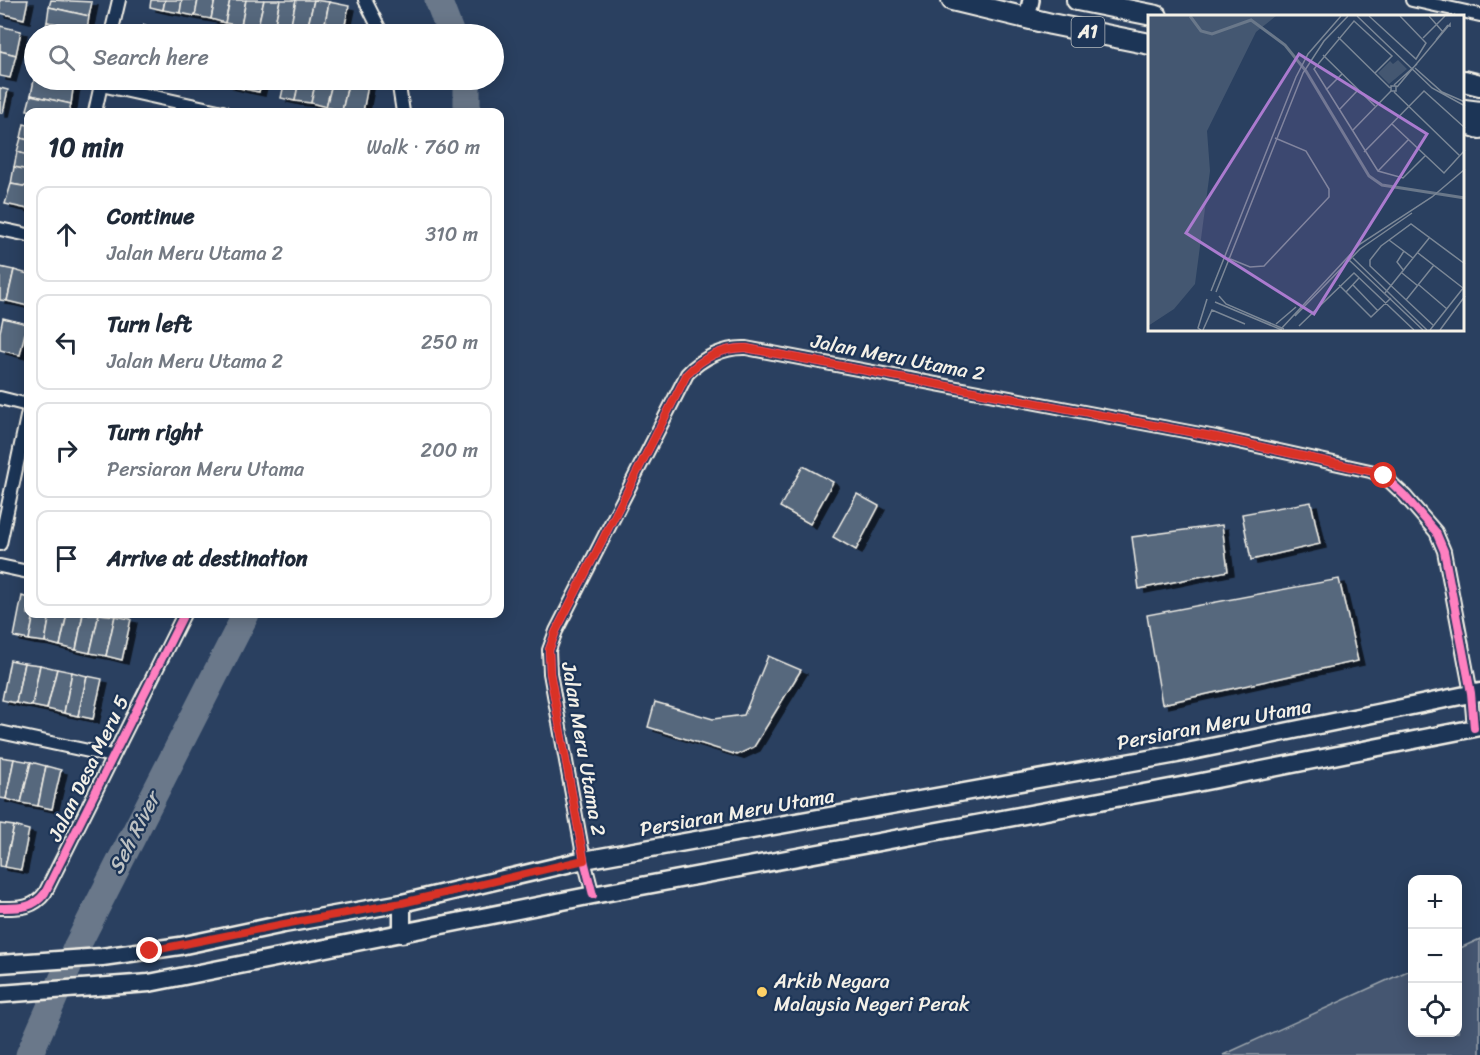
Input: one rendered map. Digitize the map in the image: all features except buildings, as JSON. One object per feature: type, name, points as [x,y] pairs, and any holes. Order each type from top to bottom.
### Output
[{"type":"main road","name":"A1","points":[[952,0],[1029,9],[1148,43]]},
{"type":"main road","name":"A1","points":[[1077,0],[1112,5],[1153,15]]},
{"type":"main road","points":[[1465,110],[1480,112]]},
{"type":"main road","points":[[1465,123],[1480,128]]},
{"type":"main road","name":"Persiaran Meru Utama","points":[[0,964],[102,957],[180,946],[284,924],[402,903],[584,860],[1177,754],[1475,692]]},
{"type":"main road","points":[[0,994],[149,983],[593,895],[1180,786],[1477,727]]},
{"type":"main road","points":[[402,903],[402,934]]},
{"type":"street","points":[[113,24],[119,0]]},
{"type":"street","points":[[365,0],[377,24]]},
{"type":"street","points":[[1412,0],[1480,15]]},
{"type":"street","points":[[96,108],[99,90]]},
{"type":"street","points":[[134,90],[207,108]]},
{"type":"street","points":[[400,90],[402,108]]},
{"type":"street","points":[[0,229],[24,234]]},
{"type":"street","name":"Jalan Meru Utama 2","points":[[593,895],[584,860],[550,673],[549,650],[556,631],[687,374],[706,358],[736,348],[746,348],[1216,437],[1384,476],[1436,532],[1444,551],[1475,692],[1477,727]]},
{"type":"street","points":[[0,398],[24,404]]},
{"type":"street","points":[[0,544],[24,431]]},
{"type":"street","points":[[0,566],[24,571]]},
{"type":"street","name":"Jalan Desa Meru 5","points":[[0,908],[21,908],[39,901],[182,618]]},
{"type":"street","points":[[0,732],[112,756]]},
{"type":"shaded area","points":[[1480,939],[1480,1055],[1223,1055],[1408,971],[1408,1037],[1462,1037],[1462,947]]},
{"type":"waterway","name":"Seh River","points":[[438,0],[447,24]]},
{"type":"waterway","name":"Seh River","points":[[467,90],[467,108]]},
{"type":"waterway","name":"Seh River","points":[[29,1055],[77,946],[244,618]]},
{"type":"cycle path","points":[[593,895],[584,860],[550,673],[549,650],[556,631],[687,374],[706,358],[730,349],[746,348],[1216,437],[1384,476],[1436,532],[1444,551],[1471,693],[1474,728]]},
{"type":"cycle path","points":[[0,908],[30,905],[45,893],[182,618]]},
{"type":"place","name":"Arkib Negara Malaysia Negeri Perak","points":[[762,992]]},
{"type":"route","points":[[150,951],[402,903],[584,860],[548,661],[549,650],[556,631],[687,374],[706,358],[716,354],[736,348],[746,348],[1216,437],[1384,476]]}]
